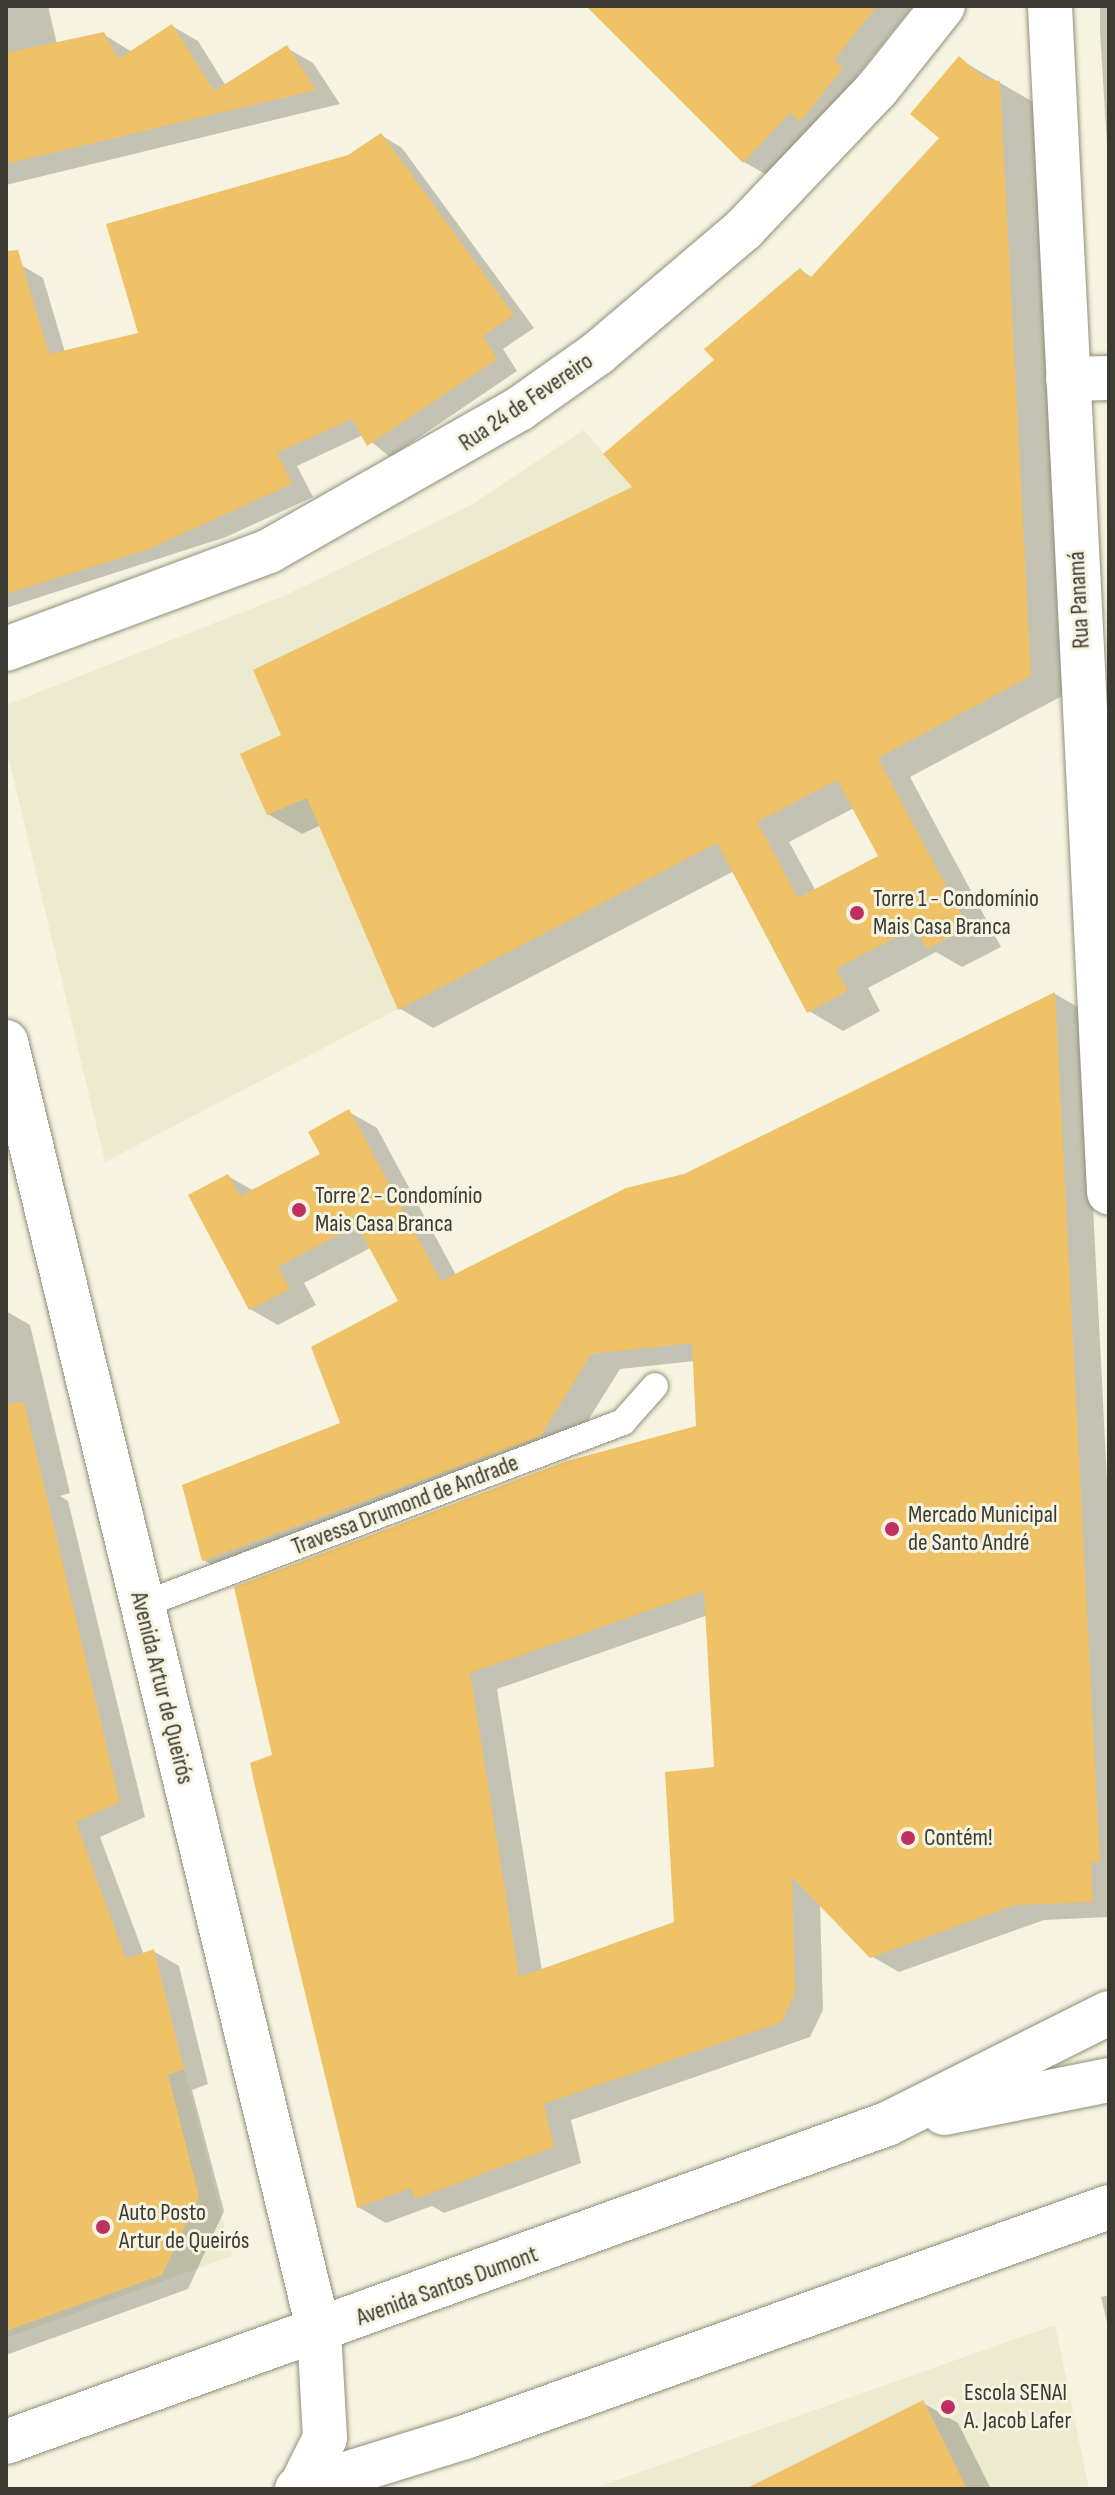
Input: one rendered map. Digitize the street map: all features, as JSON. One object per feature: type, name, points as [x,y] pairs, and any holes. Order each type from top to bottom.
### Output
[{"type":"main road","name":"Rua 24 de Fevereiro","points":[[6,649],[269,551],[519,409],[598,353],[744,229],[840,130],[943,6]]},
{"type":"main road","name":"Rua Panamá","points":[[1050,6],[1088,379],[1109,1193]]},
{"type":"main road","name":"Avenida Artur de Queirós","points":[[6,1042],[319,2332],[325,2438],[298,2488]]},
{"type":"main road","name":"Avenida Santos Dumont","points":[[6,2442],[319,2332],[887,2124],[1109,2013]]},
{"type":"main road","name":"Avenida Santos Dumont","points":[[887,2124],[1109,2080]]},
{"type":"main road","points":[[298,2488],[492,2427],[1105,2209]]},
{"type":"lane","name":"Travessa Drumond de Andrade","points":[[142,1605],[623,1422],[655,1386]]},
{"type":"shaded area","points":[[584,430],[788,675],[707,739],[764,818],[105,1162],[6,747],[6,705],[286,595],[471,505]]},
{"type":"shaded area","points":[[184,2069],[232,2256],[6,2338],[6,2214],[86,2107]]},
{"type":"shaded area","name":"Escola SENAI A. Jacob Lafer","points":[[1055,2325],[1089,2489],[592,2489]]},
{"type":"building","points":[[586,6],[877,6],[834,60],[843,68],[800,122],[790,113],[743,163]]},
{"type":"building","points":[[172,24],[214,91],[287,45],[316,90],[6,164],[6,53],[104,32],[118,59]]},
{"type":"building","points":[[959,56],[985,79],[1000,81],[1031,676],[878,758],[968,927],[927,949],[915,927],[836,969],[848,991],[807,1013],[717,843],[398,1010],[307,798],[267,815],[240,754],[281,735],[253,670],[632,487],[603,454],[714,360],[704,349],[800,268],[810,278],[939,138],[910,114]],"holes":[[[837,780],[878,856],[798,898],[757,822]]]},
{"type":"building","points":[[381,133],[514,315],[483,336],[497,359],[367,446],[352,419],[277,453],[292,484],[149,549],[6,594],[6,251],[18,250],[49,354],[138,333],[106,224],[348,155]]},
{"type":"building","points":[[1055,992],[1100,1862],[1091,1862],[1093,1902],[1015,1905],[870,1958],[792,1877],[795,1993],[782,2022],[544,2104],[554,2147],[415,2199],[411,2188],[357,2208],[250,1763],[272,1755],[234,1587],[567,1461],[696,1426],[692,1343],[591,1354],[541,1436],[202,1561],[182,1485],[340,1423],[311,1347],[398,1301],[357,1225],[278,1267],[290,1289],[249,1310],[188,1195],[228,1174],[240,1196],[320,1154],[308,1132],[349,1109],[441,1281],[626,1188],[684,1174]],"holes":[[[704,1591],[714,1767],[665,1772],[674,1922],[519,1977],[470,1673]]]},
{"type":"building","points":[[24,1402],[120,1802],[76,1822],[126,1959],[154,1949],[184,2069],[168,2075],[199,2196],[162,2275],[6,2331],[6,1404]]},
{"type":"building","points":[[923,2400],[967,2489],[745,2489]]},
{"type":"place","name":"Torre 1 - Condomínio Mais Casa Branca","points":[[857,913]]},
{"type":"place","name":"Torre 2 - Condomínio Mais Casa Branca","points":[[299,1210]]},
{"type":"place","name":"Mercado Municipal de Santo André","points":[[892,1529]]},
{"type":"place","name":"Contém!","points":[[908,1838]]},
{"type":"place","name":"Auto Posto Artur de Queirós","points":[[103,2227]]},
{"type":"place","name":"Escola SENAI A. Jacob Lafer","points":[[948,2407]]}]
